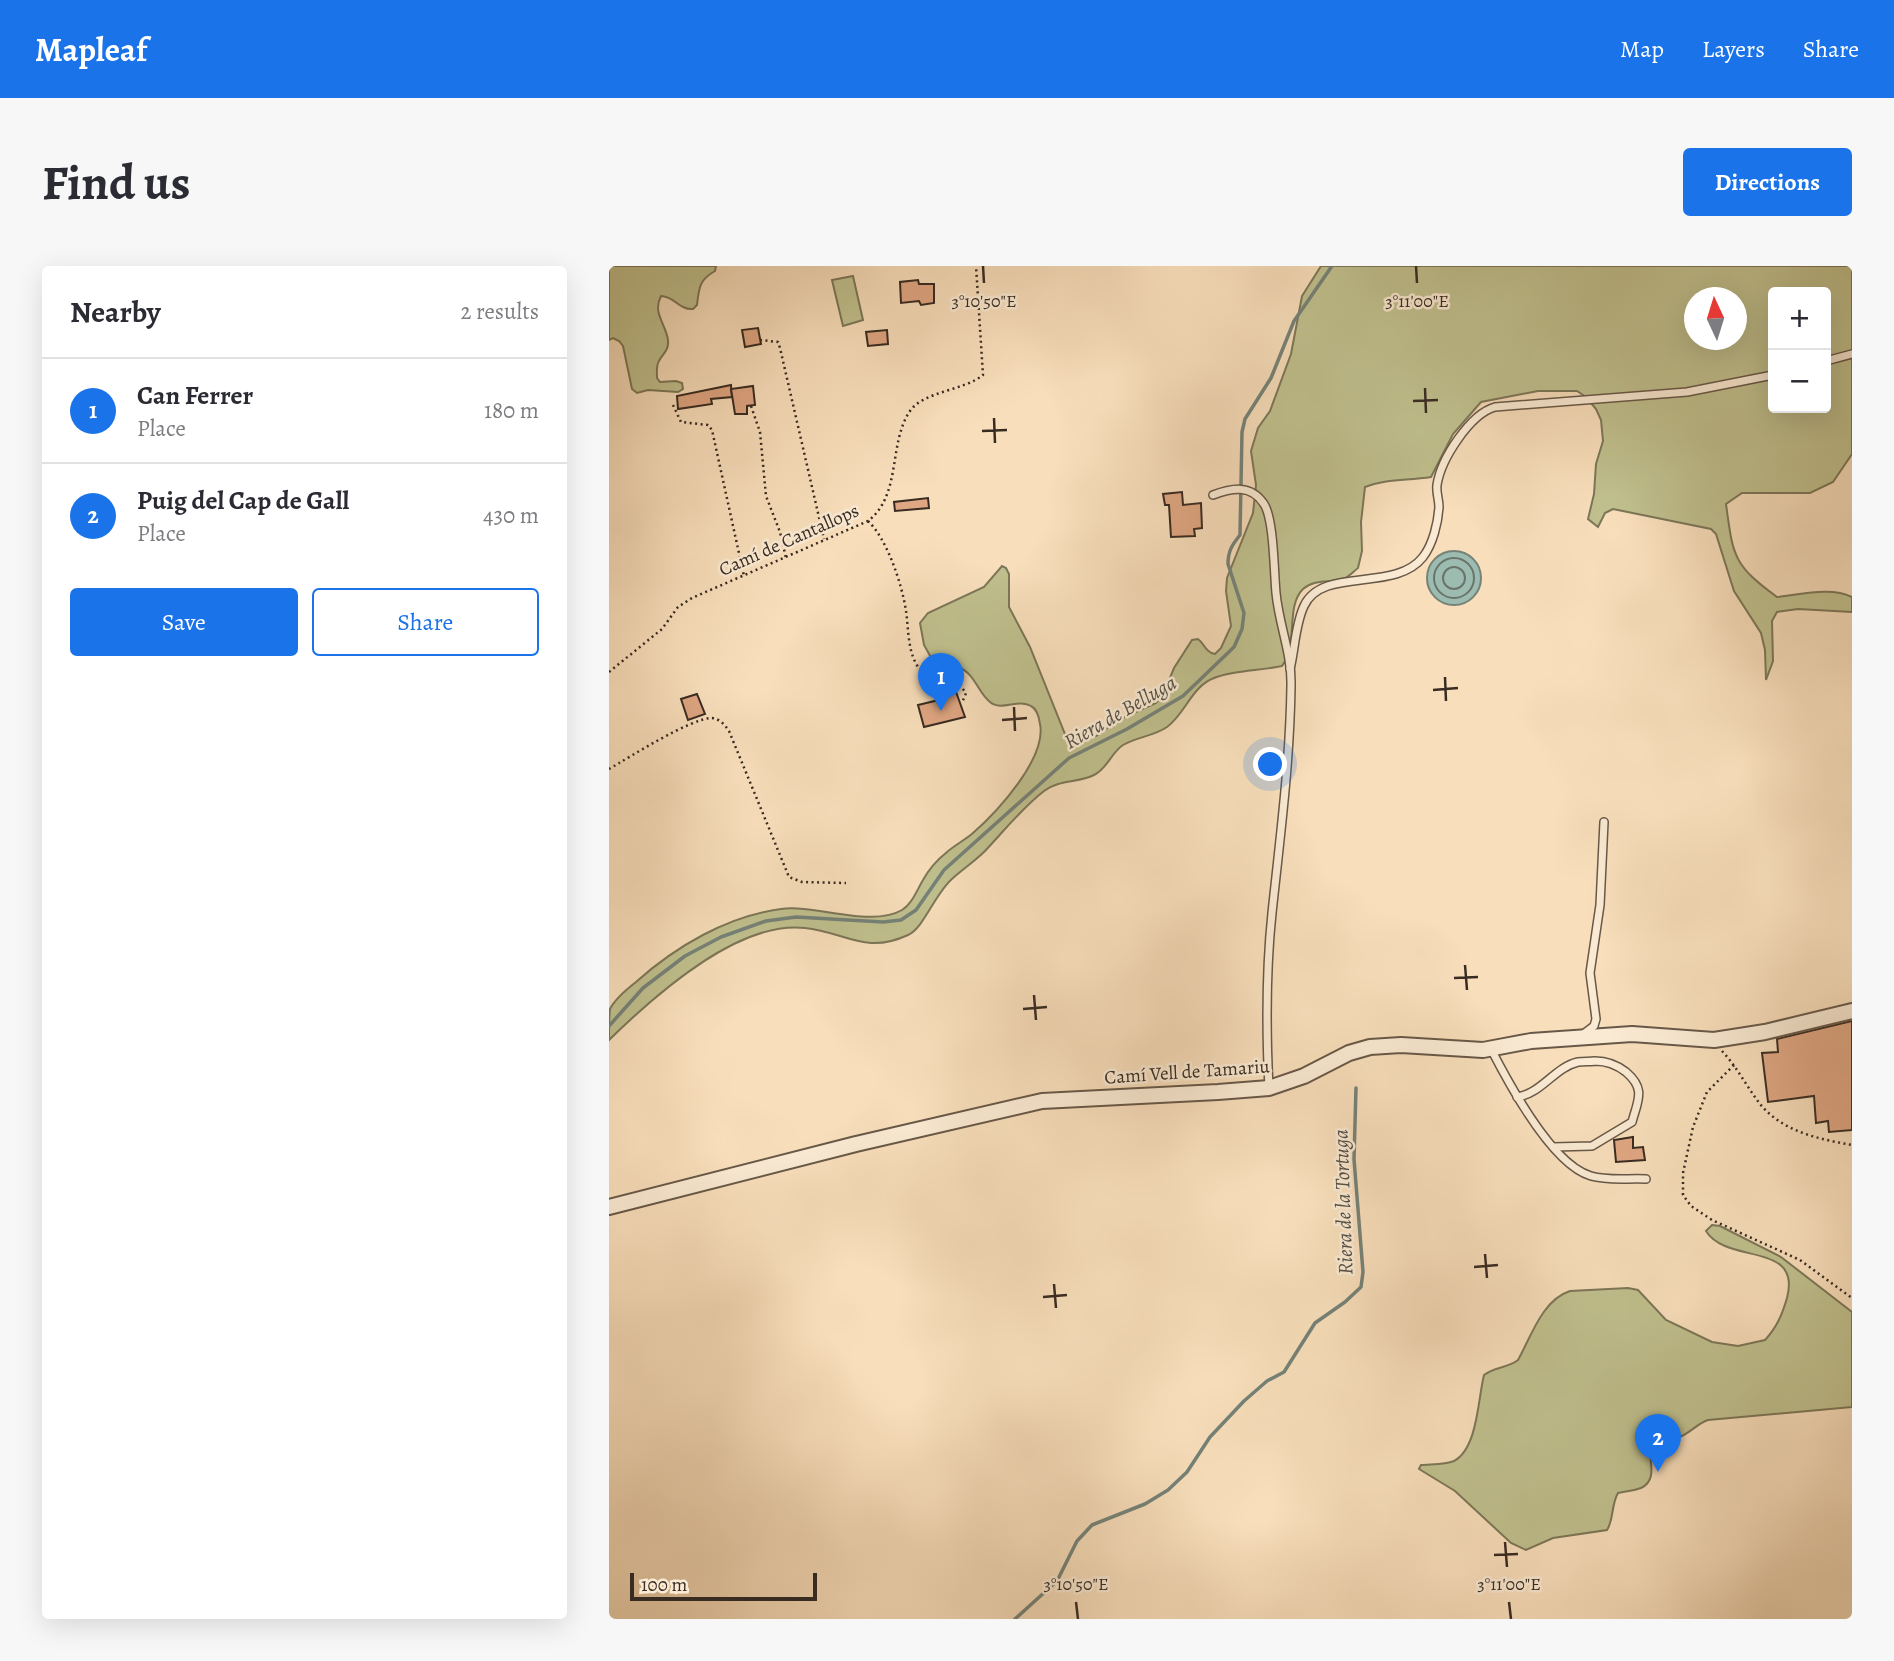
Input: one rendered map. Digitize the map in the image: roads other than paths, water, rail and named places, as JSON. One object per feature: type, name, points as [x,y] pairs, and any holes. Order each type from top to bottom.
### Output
[{"type":"street","name":"Camí Vell de Tamariu","points":[[609,1207],[856,1144],[1042,1101],[1269,1088],[1304,1076],[1349,1053],[1370,1047],[1401,1045],[1491,1049],[1531,1041],[1632,1034],[1705,1040],[1737,1038],[1852,1011]]},
{"type":"lane","points":[[1831,360],[1852,354]]},
{"type":"lane","points":[[1290,669],[1299,620],[1308,598],[1338,584],[1397,575],[1410,569],[1423,557],[1436,528],[1439,506],[1437,483],[1441,472],[1459,437],[1479,414],[1495,407],[1687,392],[1768,375]]},
{"type":"lane","points":[[1213,495],[1237,487],[1250,491],[1258,496],[1268,512],[1278,613],[1282,635],[1290,655],[1283,819],[1269,968],[1269,1088]]},
{"type":"lane","points":[[1575,1038],[1594,1026],[1595,1020],[1590,973],[1600,905],[1604,822]]},
{"type":"lane","points":[[1491,1049],[1536,1128],[1572,1166],[1591,1176],[1646,1179]]},
{"type":"lane","points":[[1517,1097],[1531,1095],[1556,1074],[1577,1062],[1603,1061],[1621,1068],[1635,1080],[1640,1094],[1632,1122],[1592,1146],[1554,1147]]},
{"type":"water","points":[[1454,551],[1473,559],[1481,578],[1473,597],[1454,605],[1435,597],[1427,578],[1435,559]]},
{"type":"waterway","name":"Riera de Belluga","points":[[609,1026],[643,988],[685,956],[721,937],[766,921],[796,917],[883,922],[901,920],[916,910],[944,870],[1069,758],[1127,729],[1183,696],[1234,647],[1242,629],[1244,613],[1228,559],[1231,548],[1240,535],[1242,432],[1245,419],[1271,378],[1294,321],[1332,266]]},
{"type":"waterway","name":"Riera de la Tortuga","points":[[1015,1619],[1057,1581],[1077,1541],[1092,1525],[1145,1504],[1168,1490],[1187,1472],[1210,1437],[1244,1401],[1267,1381],[1284,1372],[1315,1323],[1361,1287],[1363,1272],[1354,1159],[1356,1088]]},
{"type":"place","name":"Can Ferrer","points":[[941,711]]},
{"type":"place","name":"Puig del Cap de Gall","points":[[1658,1472]]}]
